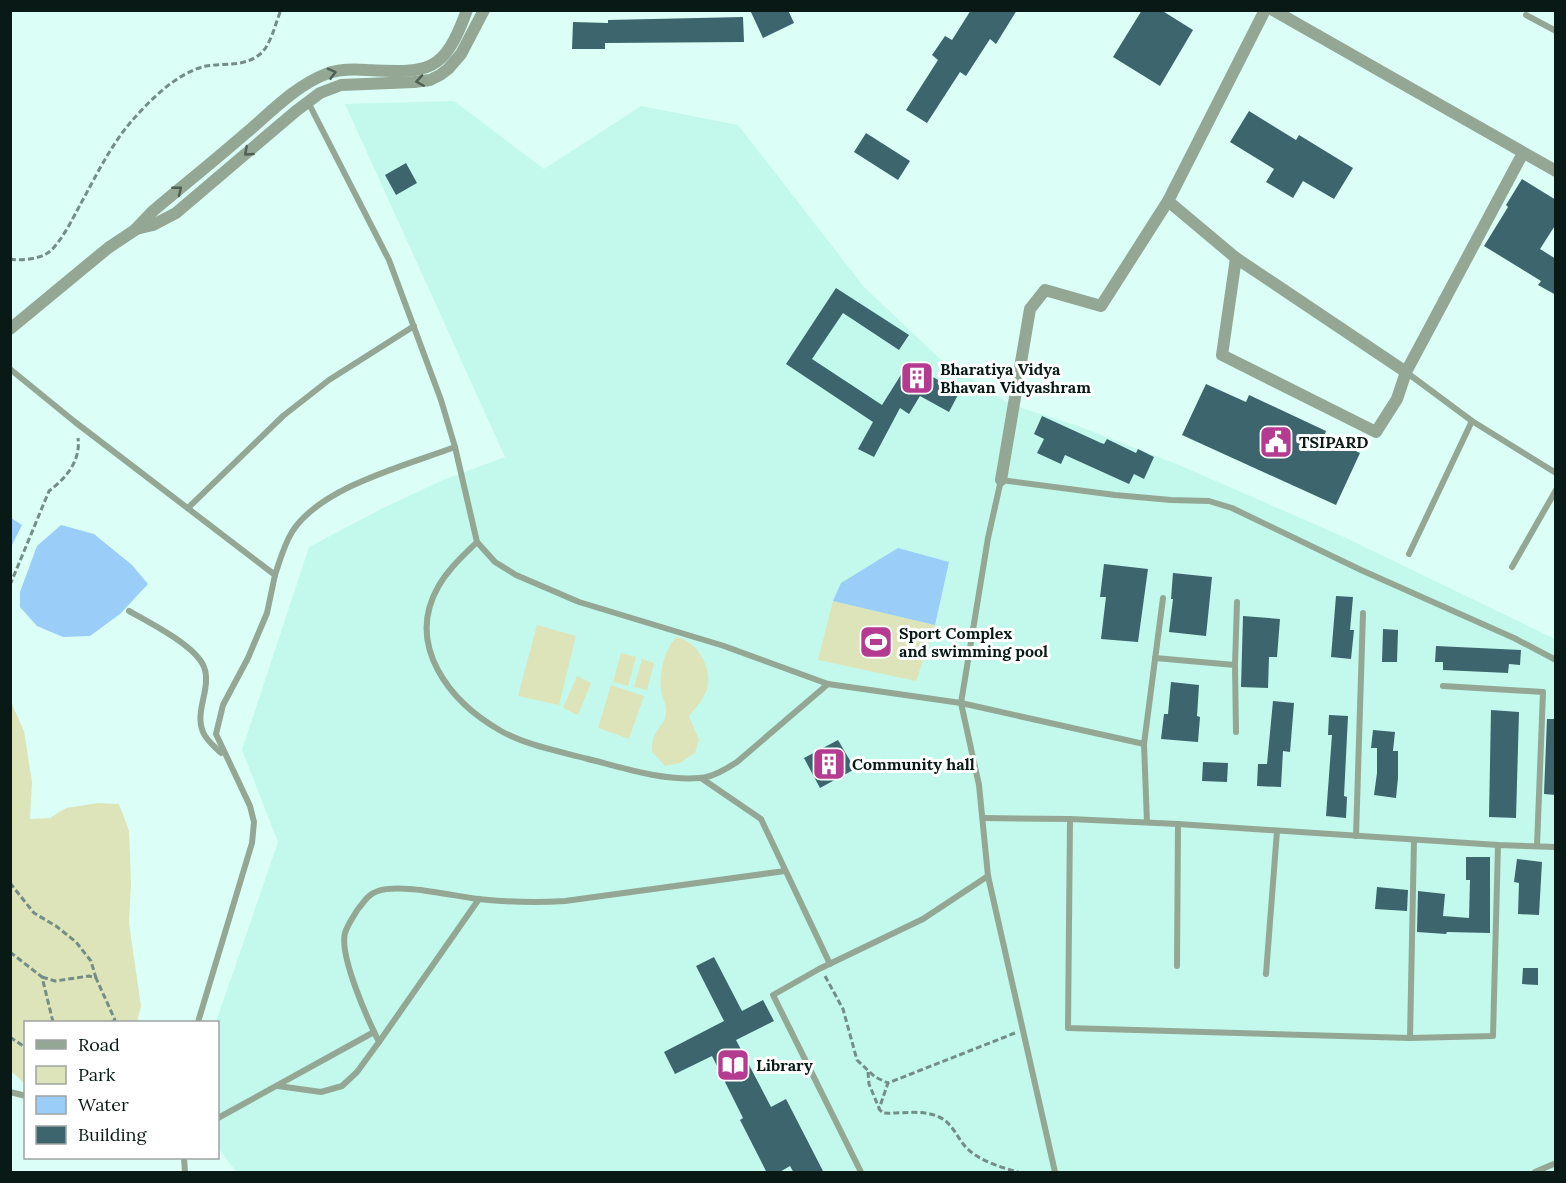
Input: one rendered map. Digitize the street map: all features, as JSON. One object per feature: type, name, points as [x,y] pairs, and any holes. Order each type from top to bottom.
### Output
[{"type":"street","points":[[10,328],[108,248],[135,230],[161,204],[296,91],[311,81],[341,70],[411,71],[444,64],[468,10]]},
{"type":"street","points":[[135,230],[153,225],[176,213],[320,93],[341,85],[430,80],[470,40],[484,10]]},
{"type":"street","points":[[1001,480],[1030,309],[1045,290],[1101,306],[1168,201],[1265,10]]},
{"type":"street","points":[[1273,10],[1556,171]]},
{"type":"street","points":[[1236,258],[1222,355],[1376,432],[1397,399],[1406,372],[1523,153]]},
{"type":"street","points":[[1168,201],[1236,258],[1406,372]]},
{"type":"lane","points":[[1526,15],[1556,31]]},
{"type":"lane","points":[[308,101],[388,260],[441,400],[477,542],[495,561],[516,575],[579,602],[724,646],[828,684],[961,703],[1144,744]]},
{"type":"lane","points":[[188,508],[283,416],[329,380],[414,326]]},
{"type":"lane","points":[[10,369],[75,422],[276,575]]},
{"type":"lane","points":[[1406,372],[1472,421],[1556,473]]},
{"type":"lane","points":[[1409,554],[1472,421]]},
{"type":"lane","points":[[199,1021],[252,843],[254,822],[250,806],[216,734],[223,705],[248,658],[267,613],[284,549],[293,531],[310,511],[330,497],[392,469],[454,447]]},
{"type":"lane","points":[[1055,1173],[988,876],[980,784],[961,703],[988,538],[1001,480],[1115,495],[1209,501],[1232,508],[1350,565],[1514,638],[1556,660]]},
{"type":"lane","points":[[1512,567],[1556,489]]},
{"type":"lane","points":[[477,542],[455,564],[439,586],[430,606],[426,631],[431,658],[447,685],[472,712],[502,732],[530,744],[632,770],[671,777],[701,778],[721,772],[737,762],[828,684]]},
{"type":"lane","points":[[1147,822],[1144,744],[1163,598]]},
{"type":"lane","points":[[1236,732],[1237,602]]},
{"type":"lane","points":[[129,611],[176,640],[202,664],[206,683],[201,720],[203,733],[225,756]]},
{"type":"lane","points":[[1356,836],[1363,613]]},
{"type":"lane","points":[[1155,658],[1235,665]]},
{"type":"lane","points":[[1443,686],[1543,693],[1537,846]]},
{"type":"lane","points":[[701,778],[761,819],[830,964]]},
{"type":"lane","points":[[983,818],[1147,822],[1556,847]]},
{"type":"lane","points":[[1070,819],[1068,1028],[1410,1038],[1493,1036],[1498,845]]},
{"type":"lane","points":[[1177,966],[1178,824]]},
{"type":"lane","points":[[1266,974],[1277,831]]},
{"type":"lane","points":[[1410,1038],[1414,840]]},
{"type":"lane","points":[[380,1042],[349,970],[345,947],[345,935],[351,920],[367,897],[378,891],[395,888],[479,899],[565,901],[786,871]]},
{"type":"lane","points":[[861,1173],[772,995],[819,969],[923,919],[988,876]]},
{"type":"lane","points":[[278,1086],[321,1092],[342,1086],[357,1072],[380,1042],[479,899]]},
{"type":"lane","points":[[219,1117],[374,1032]]},
{"type":"lane","points":[[1535,1173],[1556,1163]]},
{"type":"path","points":[[10,259],[37,257],[48,253],[65,231],[107,156],[128,125],[147,105],[178,78],[205,66],[237,64],[260,55],[267,45],[281,10]]},
{"type":"path","points":[[10,585],[49,491],[62,481],[74,465],[79,442],[75,422]]},
{"type":"path","points":[[10,883],[34,913],[56,926],[76,942],[91,961],[114,1021]]},
{"type":"path","points":[[10,952],[42,977],[55,981],[89,976],[96,978]]},
{"type":"path","points":[[819,969],[830,983],[843,1009],[857,1060],[875,1077],[888,1083],[1022,1030]]},
{"type":"path","points":[[42,977],[53,1021]]},
{"type":"path","points":[[10,1037],[24,1047]]},
{"type":"path","points":[[868,1070],[869,1084],[879,1109],[883,1113],[924,1113],[941,1117],[955,1131],[964,1145],[976,1155],[1018,1173]]},
{"type":"path","points":[[879,1109],[888,1083]]},
{"type":"shaded area","points":[[454,101],[544,169],[641,106],[738,125],[864,287],[939,358],[1010,404],[1075,425],[1179,465],[1344,537],[1555,639],[1555,1172],[238,1172],[235,1170],[219,1149],[219,1021],[216,1021],[278,842],[242,750],[309,547],[443,480],[505,457],[345,104]]},
{"type":"green space","name":"Sport Complex and swimming pool","points":[[833,601],[935,625],[916,681],[818,660]]},
{"type":"green space","points":[[537,625],[576,636],[559,705],[518,696]]},
{"type":"green space","points":[[677,637],[691,644],[702,657],[708,672],[708,681],[704,696],[689,716],[699,740],[695,753],[680,763],[665,766],[652,752],[652,744],[666,713],[661,690],[662,668],[669,647]]},
{"type":"green space","points":[[621,653],[636,657],[628,686],[613,682]]},
{"type":"green space","points":[[642,659],[654,663],[647,690],[634,687]]},
{"type":"green space","points":[[577,676],[591,683],[578,715],[563,708]]},
{"type":"green space","points":[[611,685],[644,696],[629,739],[598,728]]},
{"type":"green space","points":[[10,700],[24,731],[32,782],[30,819],[50,818],[66,808],[98,803],[119,804],[129,831],[131,883],[129,923],[141,1006],[137,1021],[24,1021],[24,1083],[10,1070]]},
{"type":"water","points":[[11,518],[22,525],[11,547]]},
{"type":"water","points":[[61,525],[94,534],[132,565],[148,584],[120,614],[90,636],[63,637],[37,626],[20,607],[20,592],[37,546]]},
{"type":"water","points":[[898,548],[949,562],[935,625],[833,601],[841,583]]},
{"type":"building","points":[[750,10],[788,10],[794,23],[763,38]]},
{"type":"building","points":[[971,10],[1017,10],[996,44],[990,39],[966,76],[960,72],[927,123],[906,110],[938,60],[932,55],[945,36],[952,40]]},
{"type":"building","points":[[1142,10],[1161,10],[1193,30],[1160,86],[1113,57]]},
{"type":"building","points":[[743,17],[744,42],[605,43],[605,49],[572,49],[573,22],[608,23],[608,20]]},
{"type":"building","points":[[1249,111],[1296,140],[1299,135],[1353,168],[1334,199],[1303,181],[1293,198],[1266,182],[1274,169],[1230,142]]},
{"type":"building","points":[[866,133],[910,161],[898,180],[854,152]]},
{"type":"building","points":[[406,163],[417,183],[396,195],[385,175]]},
{"type":"building","points":[[1522,179],[1556,200],[1556,224],[1540,249],[1556,259],[1556,295],[1538,285],[1541,281],[1484,246]]},
{"type":"building","points":[[836,288],[909,335],[899,350],[843,313],[812,359],[882,405],[909,362],[959,393],[949,412],[920,396],[909,414],[900,408],[874,457],[858,449],[873,422],[786,364]]},
{"type":"building","points":[[1206,384],[1246,402],[1249,395],[1326,431],[1324,437],[1360,453],[1336,505],[1182,435]]},
{"type":"building","points":[[1042,416],[1101,443],[1104,444],[1107,439],[1136,453],[1138,449],[1154,457],[1144,479],[1134,474],[1129,484],[1065,455],[1061,464],[1037,453],[1044,439],[1034,434]]},
{"type":"building","points":[[1104,564],[1148,569],[1138,642],[1101,639],[1106,597],[1100,597]]},
{"type":"building","points":[[1173,573],[1212,577],[1206,636],[1169,632]]},
{"type":"building","points":[[1336,596],[1353,597],[1350,630],[1354,630],[1351,659],[1331,657]]},
{"type":"building","points":[[1243,616],[1280,619],[1277,657],[1269,657],[1268,688],[1241,687]]},
{"type":"building","points":[[1383,629],[1398,630],[1397,662],[1382,662]]},
{"type":"building","points":[[1436,646],[1521,650],[1520,665],[1509,664],[1508,673],[1443,670],[1443,662],[1435,662]]},
{"type":"building","points":[[1171,682],[1199,685],[1198,742],[1161,739],[1164,714],[1168,714]]},
{"type":"building","points":[[1273,701],[1294,703],[1290,752],[1283,751],[1281,787],[1257,786],[1258,764],[1267,764]]},
{"type":"building","points":[[1491,710],[1519,712],[1516,818],[1489,817]]},
{"type":"building","points":[[1329,715],[1348,716],[1344,796],[1347,797],[1346,818],[1326,816],[1332,735],[1328,735]]},
{"type":"building","points":[[1547,719],[1556,719],[1556,795],[1544,794]]},
{"type":"building","points":[[1373,730],[1395,732],[1393,751],[1398,751],[1396,798],[1374,795],[1377,748],[1371,748]]},
{"type":"building","name":"Community hall","points":[[838,740],[855,769],[820,788],[804,758]]},
{"type":"building","points":[[1203,762],[1228,763],[1227,782],[1202,781]]},
{"type":"building","points":[[1466,857],[1490,857],[1490,933],[1417,932],[1418,891],[1445,894],[1443,916],[1469,918],[1470,880],[1466,880]]},
{"type":"building","points":[[1517,859],[1542,862],[1539,915],[1518,914],[1519,883],[1514,882]]},
{"type":"building","points":[[1377,887],[1408,890],[1407,911],[1375,909]]},
{"type":"building","name":"Library","points":[[714,957],[742,1011],[763,1000],[774,1021],[736,1040],[771,1107],[786,1099],[824,1173],[794,1173],[790,1166],[778,1173],[767,1173],[740,1120],[743,1118],[712,1056],[675,1074],[664,1052],[724,1021],[696,966]]},
{"type":"building","points":[[1523,968],[1538,968],[1538,985],[1522,984]]},
{"type":"place","name":"Bharatiya Vidya Bhavan Vidyashram","points":[[917,378]]},
{"type":"place","name":"TSIPARD","points":[[1276,442]]},
{"type":"place","name":"Sport Complex and swimming pool","points":[[876,642]]},
{"type":"place","name":"Community hall","points":[[829,764]]},
{"type":"place","name":"Library","points":[[733,1065]]}]
